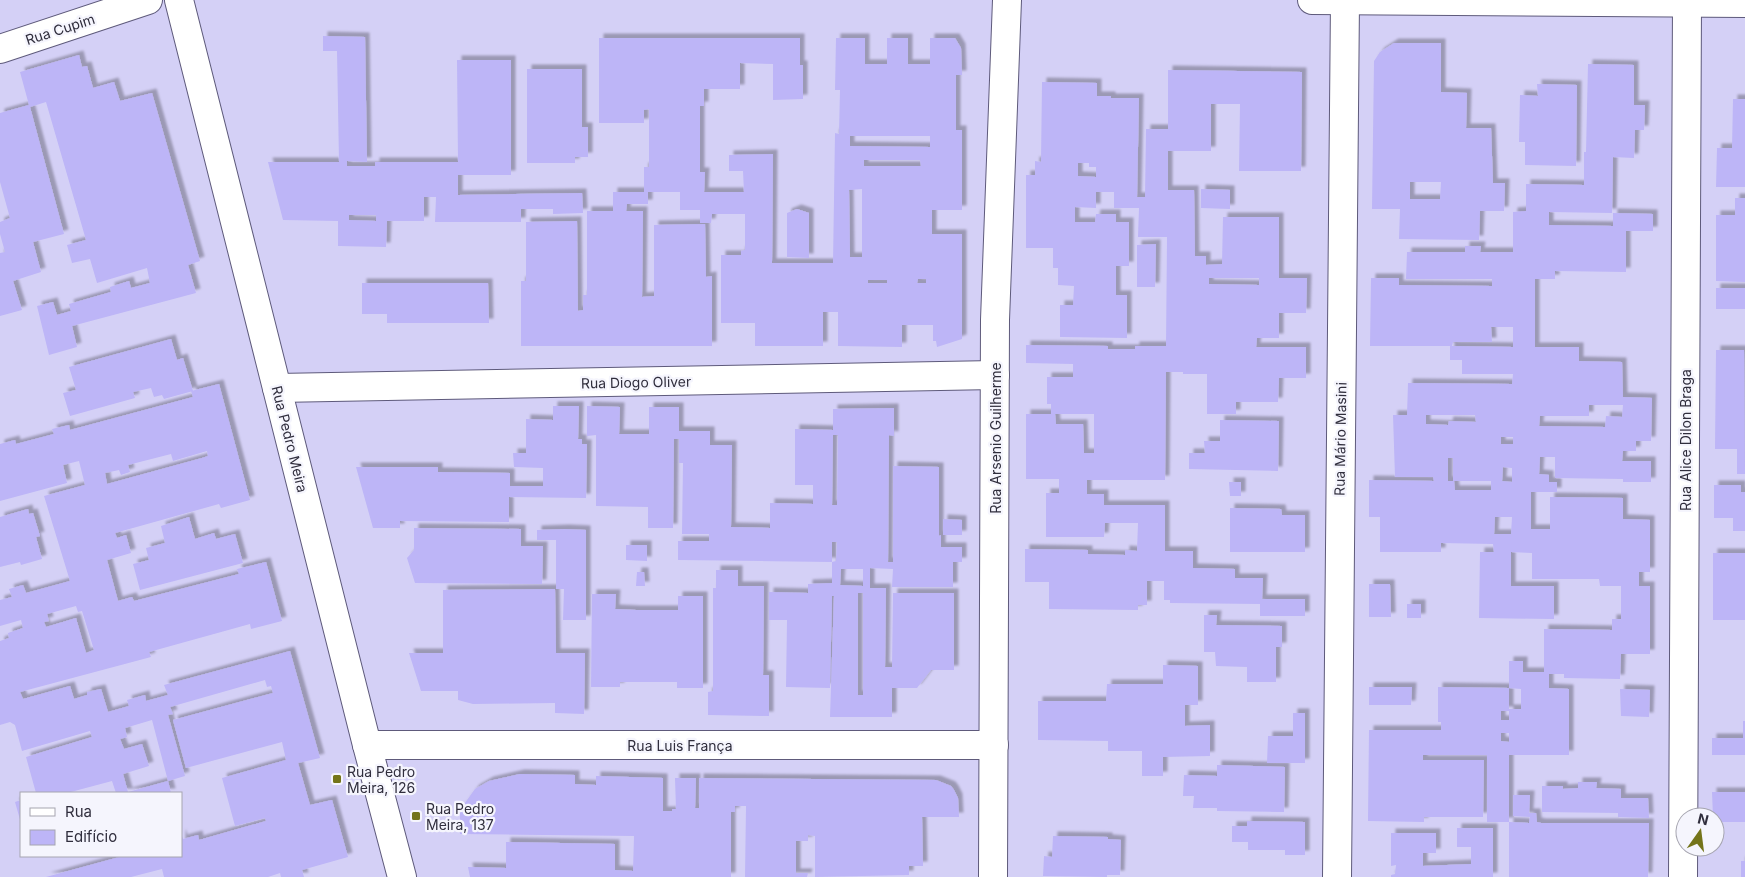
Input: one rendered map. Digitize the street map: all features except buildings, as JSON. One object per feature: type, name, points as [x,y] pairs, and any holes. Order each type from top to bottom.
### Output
[{"type":"street","name":"Rua Cupim","points":[[0,49],[148,0]]},
{"type":"street","name":"Rua Pedro Meira","points":[[179,0],[402,877]]},
{"type":"street","name":"Rua Arsenio Guilherme","points":[[993,877],[996,300],[1007,0]]},
{"type":"street","points":[[1312,0],[1745,3]]},
{"type":"street","name":"Rua Mário Masini","points":[[1337,877],[1345,0]]},
{"type":"street","name":"Rua Alice Dilon Braga","points":[[1683,877],[1687,2]]},
{"type":"street","name":"Rua Diogo Oliver","points":[[277,388],[995,375]]},
{"type":"street","name":"Rua Luis França","points":[[367,745],[994,745]]},
{"type":"place","name":"Rua Pedro Meira, 126","points":[[337,779]]},
{"type":"place","name":"Rua Pedro Meira, 137","points":[[416,816]]}]
